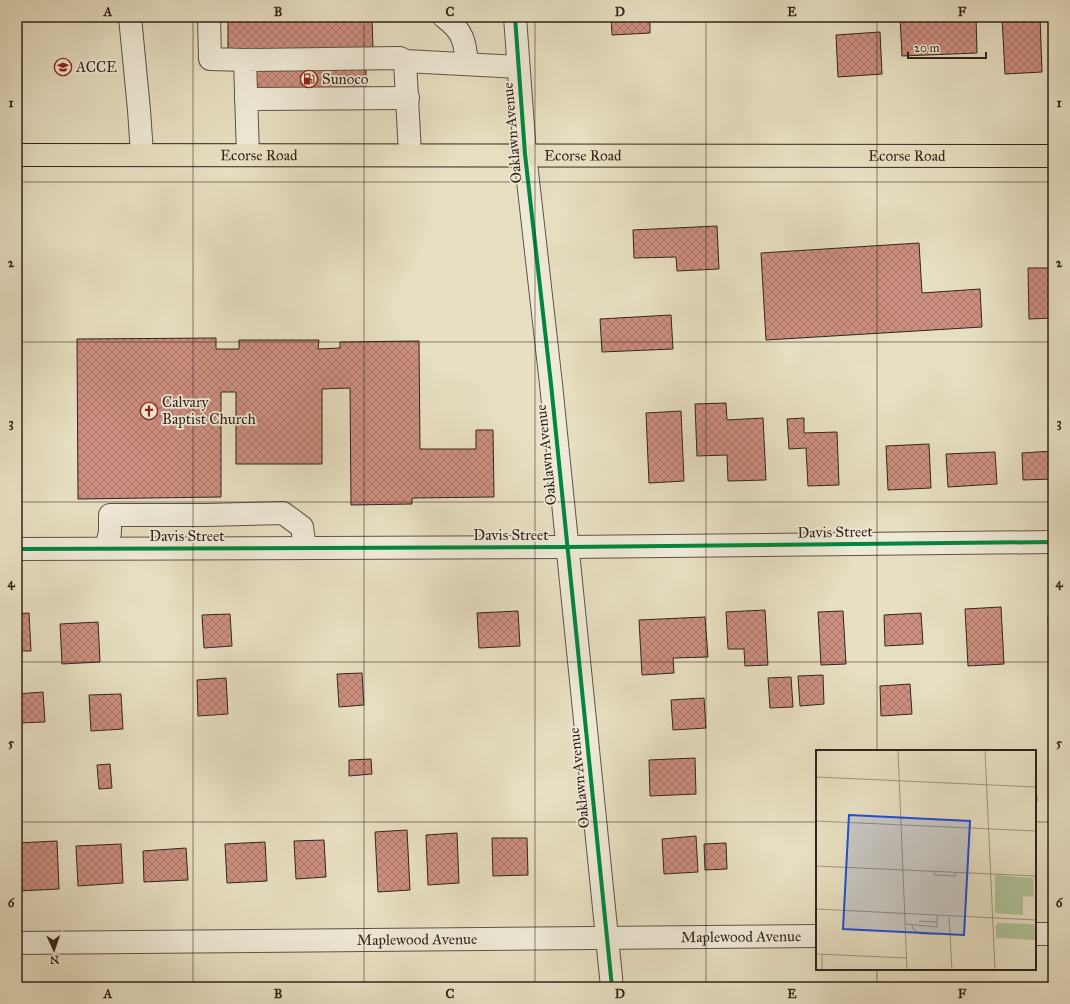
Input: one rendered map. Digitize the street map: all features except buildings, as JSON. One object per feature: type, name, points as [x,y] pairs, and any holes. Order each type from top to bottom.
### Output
[{"type":"main road","name":"Ecorse Road","points":[[17,155],[525,154],[1053,156]]},
{"type":"street","points":[[130,17],[142,154]]},
{"type":"street","points":[[209,17],[210,59],[400,58],[405,61],[518,67]]},
{"type":"street","points":[[221,17],[222,60]]},
{"type":"street","points":[[444,17],[456,26],[465,45],[467,64]]},
{"type":"street","name":"Oaklawn Avenue","points":[[515,17],[525,154],[551,384],[612,987]]},
{"type":"street","points":[[245,60],[248,155]]},
{"type":"street","points":[[405,61],[410,154]]},
{"type":"street","points":[[246,99],[408,98]]},
{"type":"street","points":[[106,548],[110,532],[110,515],[283,513],[302,527],[306,548]]},
{"type":"street","name":"Davis Street","points":[[17,550],[106,548],[568,547],[1053,542]]},
{"type":"street","points":[[1036,934],[1053,934]]},
{"type":"street","name":"Maplewood Avenue","points":[[17,943],[816,936]]},
{"type":"cycle path","points":[[515,17],[525,154],[551,384],[612,987]]},
{"type":"cycle path","points":[[17,549],[568,547],[1053,542]]},
{"type":"place","name":"ACCE","points":[[63,67]]},
{"type":"place","name":"Sunoco","points":[[309,79]]},
{"type":"place","name":"Calvary Baptist Church","points":[[149,411]]}]
